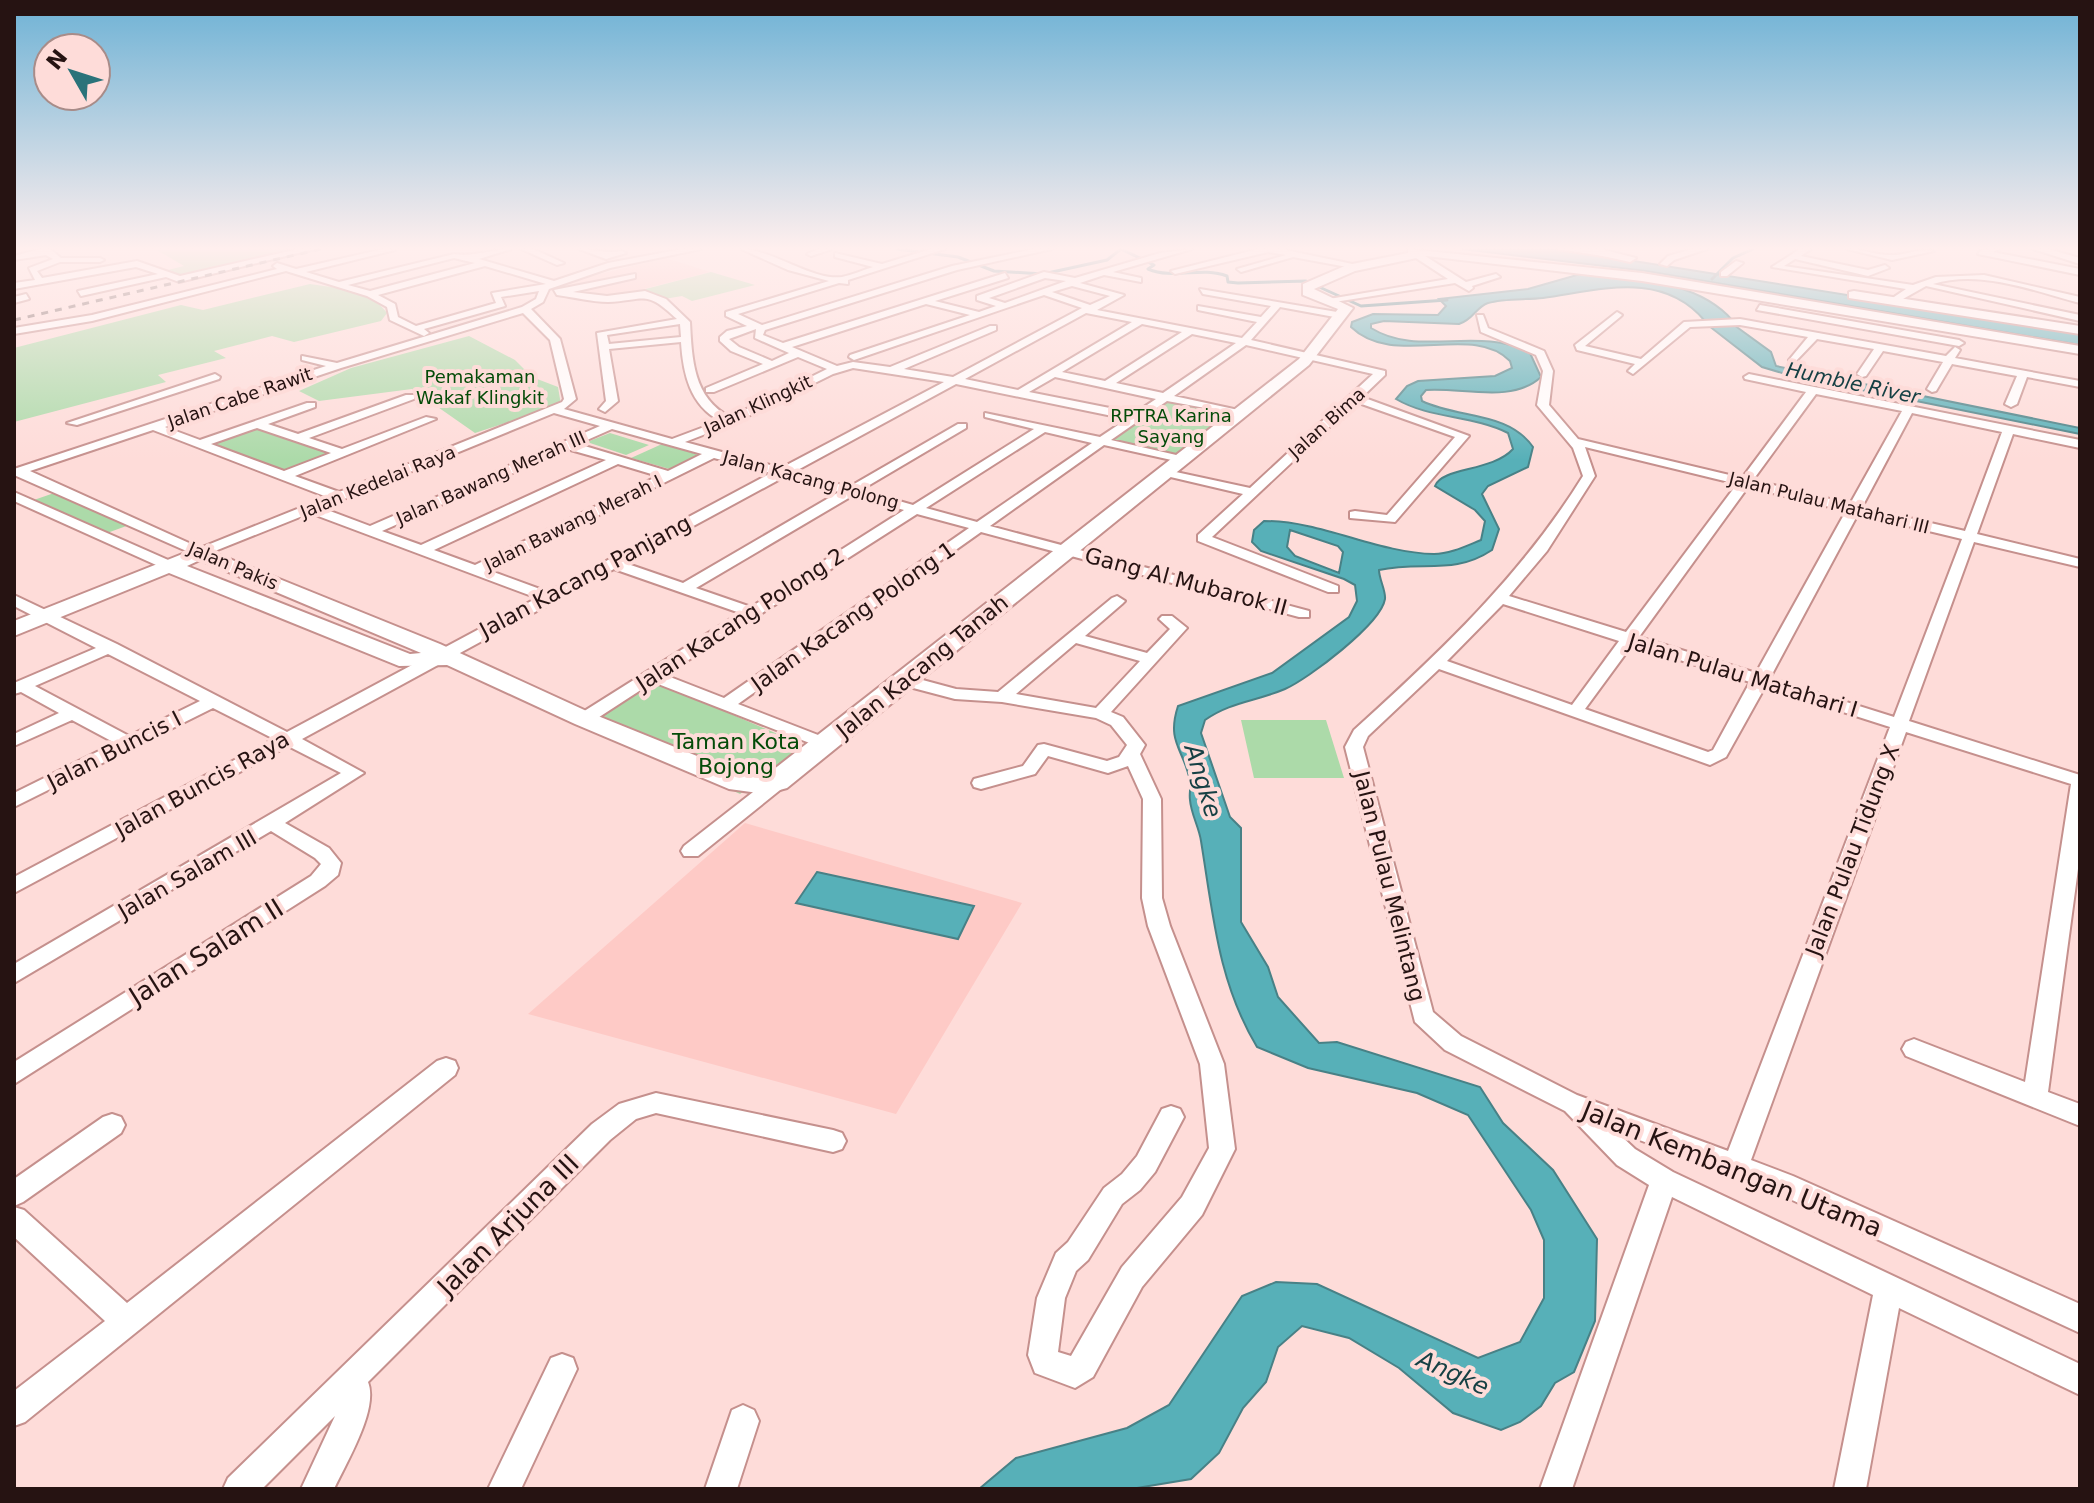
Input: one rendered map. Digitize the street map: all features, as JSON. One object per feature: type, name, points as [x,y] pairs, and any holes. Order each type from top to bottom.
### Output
[{"type":"street","points":[[14,331],[84,319]]},
{"type":"street","points":[[395,319],[434,338]]},
{"type":"street","points":[[415,329],[449,319]]},
{"type":"street","name":"Jalan Cabe Rawit","points":[[16,472],[337,366],[493,319]]},
{"type":"street","points":[[535,319],[555,339],[570,399],[556,410]]},
{"type":"street","points":[[741,319],[759,327]]},
{"type":"street","points":[[771,364],[735,349],[723,339],[730,333],[787,319]]},
{"type":"street","points":[[781,347],[867,319]]},
{"type":"street","points":[[854,357],[968,319]]},
{"type":"street","name":"Jalan Kacang Panjang","points":[[391,681],[1069,319]]},
{"type":"street","points":[[1138,319],[1310,356]]},
{"type":"street","points":[[1258,319],[1262,320]]},
{"type":"street","name":"Jalan Kacang Tanah","points":[[778,782],[1310,356],[1328,319]]},
{"type":"street","points":[[1481,319],[1484,330],[1540,353],[1548,371],[1543,405],[1556,424],[1577,442]]},
{"type":"street","points":[[1612,319],[1580,345],[1581,348],[1642,362]]},
{"type":"street","points":[[1742,322],[1746,319]]},
{"type":"street","points":[[1845,319],[1961,339],[2080,352]]},
{"type":"street","points":[[1890,319],[2080,352]]},
{"type":"street","points":[[2010,319],[2080,330]]},
{"type":"street","points":[[2060,327],[2077,319]]},
{"type":"street","points":[[1020,393],[1142,320]]},
{"type":"street","name":"Jalan Kacang Polong 1","points":[[725,705],[1244,342],[1262,320]]},
{"type":"street","points":[[605,409],[612,401],[604,332],[684,321],[687,363],[700,401],[715,415],[730,421]]},
{"type":"street","points":[[1633,371],[1691,323],[1742,322],[2080,384]]},
{"type":"street","points":[[759,327],[758,336],[796,354],[838,368],[893,370],[954,380],[1136,417]]},
{"type":"street","points":[[893,370],[993,328]]},
{"type":"street","points":[[1106,385],[1191,331]]},
{"type":"street","points":[[1794,360],[1815,335]]},
{"type":"street","points":[[917,337],[952,347]]},
{"type":"street","points":[[604,347],[686,339]]},
{"type":"street","points":[[1932,389],[1961,339]]},
{"type":"street","points":[[1862,374],[1881,347]]},
{"type":"street","points":[[710,390],[796,354]]},
{"type":"street","name":"Jalan Bima","points":[[1310,356],[1381,373],[1203,538],[1333,589]]},
{"type":"street","points":[[306,358],[337,366]]},
{"type":"street","name":"Jalan Klingkit","points":[[674,442],[730,421],[838,368]]},
{"type":"street","points":[[1052,373],[1239,413]]},
{"type":"street","points":[[2011,404],[2023,374]]},
{"type":"street","points":[[118,439],[68,421],[215,377]]},
{"type":"street","points":[[1749,377],[2080,444]]},
{"type":"street","points":[[1574,713],[1813,390]]},
{"type":"street","points":[[298,438],[410,397]]},
{"type":"street","points":[[1354,398],[1463,436],[1390,519],[1355,515]]},
{"type":"street","points":[[200,444],[311,405]]},
{"type":"street","points":[[1437,663],[1710,759],[1720,753],[1909,409]]},
{"type":"street","name":"Jalan Kacang Polong","points":[[556,410],[1067,550]]},
{"type":"street","name":"Jalan Kedelai Raya","points":[[200,553],[556,410]]},
{"type":"street","points":[[989,415],[1181,460]]},
{"type":"street","points":[[283,476],[430,419]]},
{"type":"street","points":[[256,424],[343,453]]},
{"type":"street","name":"Jalan Bawang Merah III","points":[[370,531],[612,425]]},
{"type":"street","points":[[683,589],[962,426]]},
{"type":"street","name":"Jalan Cabe Rawit","points":[[155,427],[340,497]]},
{"type":"street","name":"Jalan Kacang Polong 2","points":[[593,723],[652,676],[1043,428]]},
{"type":"street","name":"Jalan Pulau Tidung X","points":[[1736,1164],[2009,430]]},
{"type":"street","name":"Jalan Pulau Matahari III","points":[[1577,442],[2080,563]]},
{"type":"street","name":"Jalan Pulau Melintang","points":[[1568,1102],[1453,1043],[1423,1016],[1354,747],[1360,734],[1437,663],[1540,548],[1589,476],[1588,465],[1577,442]]},
{"type":"street","name":"Jalan Bawang Merah I","points":[[567,445],[669,475]]},
{"type":"street","name":"Jalan Bawang Merah I","points":[[476,570],[714,453]]},
{"type":"street","points":[[422,550],[617,460]]},
{"type":"street","name":"Jalan Pakis","points":[[16,472],[439,657],[739,783],[765,786],[778,782]]},
{"type":"street","points":[[1166,472],[1252,492]]},
{"type":"street","points":[[17,500],[58,489]]},
{"type":"street","name":"Jalan Pakis","points":[[17,500],[170,566],[407,661],[439,657]]},
{"type":"street","points":[[312,509],[547,597]]},
{"type":"street","name":"Gang Al Mubarok II","points":[[1067,550],[1304,614]]},
{"type":"street","points":[[14,629],[200,553]]},
{"type":"street","points":[[610,563],[752,612]]},
{"type":"street","name":"Jalan Pulau Matahari I","points":[[1497,597],[2080,783]]},
{"type":"street","points":[[14,600],[288,737]]},
{"type":"street","points":[[1002,697],[1117,601]]},
{"type":"street","points":[[1100,714],[1180,626],[1167,619]]},
{"type":"street","points":[[1074,638],[1150,659]]},
{"type":"street","points":[[18,688],[111,647]]},
{"type":"street","name":"Jalan Kacang Polong 1","points":[[652,676],[825,744]]},
{"type":"street","points":[[904,680],[955,694],[1002,697],[1100,714],[1125,729],[1136,745],[1132,756],[1152,799],[1152,898],[1159,926],[1212,1064],[1222,1149],[1192,1206],[1132,1277],[1082,1366],[1075,1373],[1046,1362],[1043,1355],[1051,1298],[1066,1262],[1078,1251],[1113,1196],[1131,1182],[1146,1164],[1171,1117]]},
{"type":"street","name":"Jalan Buncis Raya","points":[[14,886],[391,681]]},
{"type":"street","points":[[18,688],[128,743]]},
{"type":"street","name":"Jalan Buncis I","points":[[14,801],[215,700]]},
{"type":"street","points":[[14,741],[73,713]]},
{"type":"street","name":"Jalan Salam III","points":[[14,975],[355,773],[288,737]]},
{"type":"street","points":[[981,783],[1029,770],[1044,749],[1108,767],[1132,756]]},
{"type":"street","points":[[691,851],[778,782]]},
{"type":"street","points":[[2035,1097],[2080,783]]},
{"type":"street","name":"Jalan Salam II","points":[[14,1074],[331,870],[331,863],[322,853],[273,824]]},
{"type":"street","points":[[1914,1049],[2080,1115]]},
{"type":"street","points":[[14,1411],[446,1068]]},
{"type":"street","name":"Jalan Kembangan Utama","points":[[1568,1102],[1736,1164],[2080,1319]]},
{"type":"street","name":"Jalan Kembangan Utama","points":[[1568,1102],[1626,1157],[1664,1180],[2080,1380]]},
{"type":"street","name":"Jalan Arjuna III","points":[[239,1489],[352,1381],[601,1132],[628,1111],[656,1103],[833,1141]]},
{"type":"street","points":[[14,1194],[112,1125]]},
{"type":"street","points":[[1626,1157],[1624,1139],[1638,1129]]},
{"type":"street","points":[[1556,1489],[1664,1180]]},
{"type":"street","points":[[14,1219],[126,1321]]},
{"type":"street","points":[[1850,1489],[1888,1290]]},
{"type":"street","points":[[504,1489],[562,1369]]},
{"type":"street","points":[[317,1489],[353,1412],[357,1392],[352,1381]]},
{"type":"street","points":[[721,1489],[743,1421]]},
{"type":"shaded area","points":[[745,823],[1022,903],[896,1114],[528,1014]]},
{"type":"green space","points":[[126,319],[382,319],[294,342],[272,336],[214,351],[226,358],[158,375],[166,382],[14,422],[14,348]]},
{"type":"green space","name":"Pemakaman Wakaf Klingkit","points":[[469,336],[515,360],[532,377],[558,387],[561,405],[475,433],[412,389],[319,401],[299,391],[351,368]]},
{"type":"green space","name":"RPTRA Karina Sayang","points":[[1165,399],[1229,412],[1174,456],[1107,441]]},
{"type":"green space","points":[[263,427],[339,452],[286,472],[212,445]]},
{"type":"green space","points":[[610,433],[649,445],[626,455],[587,442]]},
{"type":"green space","points":[[662,444],[703,456],[673,470],[631,458]]},
{"type":"green space","points":[[57,492],[132,524],[107,533],[31,501]]},
{"type":"green space","name":"Taman Kota Bojong","points":[[645,677],[803,745],[740,794],[603,728],[595,708]]},
{"type":"green space","points":[[1241,720],[1326,720],[1344,778],[1254,778]]},
{"type":"water","name":"Angke","points":[[1360,319],[1469,319],[1459,324],[1384,321],[1371,324],[1371,328],[1389,337],[1409,341],[1490,342],[1510,345],[1530,353],[1541,377],[1529,385],[1501,392],[1426,390],[1421,396],[1422,401],[1436,407],[1497,421],[1523,435],[1533,447],[1528,467],[1488,486],[1482,494],[1499,529],[1492,550],[1464,563],[1379,570],[1385,599],[1380,610],[1358,636],[1296,683],[1275,693],[1234,705],[1205,720],[1201,733],[1230,817],[1241,828],[1241,922],[1268,967],[1278,997],[1319,1043],[1337,1042],[1480,1087],[1503,1123],[1553,1170],[1597,1239],[1595,1321],[1574,1372],[1555,1383],[1541,1406],[1520,1422],[1501,1430],[1453,1413],[1399,1368],[1349,1338],[1302,1326],[1278,1347],[1266,1382],[1243,1408],[1219,1453],[1191,1479],[1131,1489],[979,1489],[1016,1458],[1127,1428],[1169,1405],[1242,1296],[1276,1282],[1317,1284],[1478,1358],[1520,1342],[1544,1298],[1544,1240],[1531,1210],[1468,1115],[1417,1093],[1308,1068],[1257,1047],[1233,998],[1225,973],[1200,836],[1191,805],[1190,781],[1175,738],[1178,706],[1272,673],[1349,617],[1357,601],[1355,585],[1344,579],[1261,551],[1252,542],[1254,530],[1264,521],[1307,526],[1392,548],[1434,554],[1446,553],[1481,540],[1485,521],[1475,510],[1435,486],[1447,475],[1504,456],[1513,449],[1508,433],[1423,410],[1396,399],[1407,386],[1418,381],[1495,376],[1512,368],[1510,361],[1494,350],[1475,345],[1389,345],[1369,339],[1351,327],[1352,322]],"holes":[[[1290,530],[1338,546],[1343,552],[1339,573],[1295,556],[1287,547]]]},
{"type":"water","points":[[1703,319],[1733,321],[1705,321]]},
{"type":"water","points":[[1928,319],[1999,319],[2080,332],[2080,345]]},
{"type":"water","name":"Humble River","points":[[1734,325],[1771,352],[1776,366],[2080,428],[2080,434],[1792,376],[1762,367],[1709,326]]},
{"type":"water","points":[[817,872],[974,906],[958,939],[796,903]]}]
